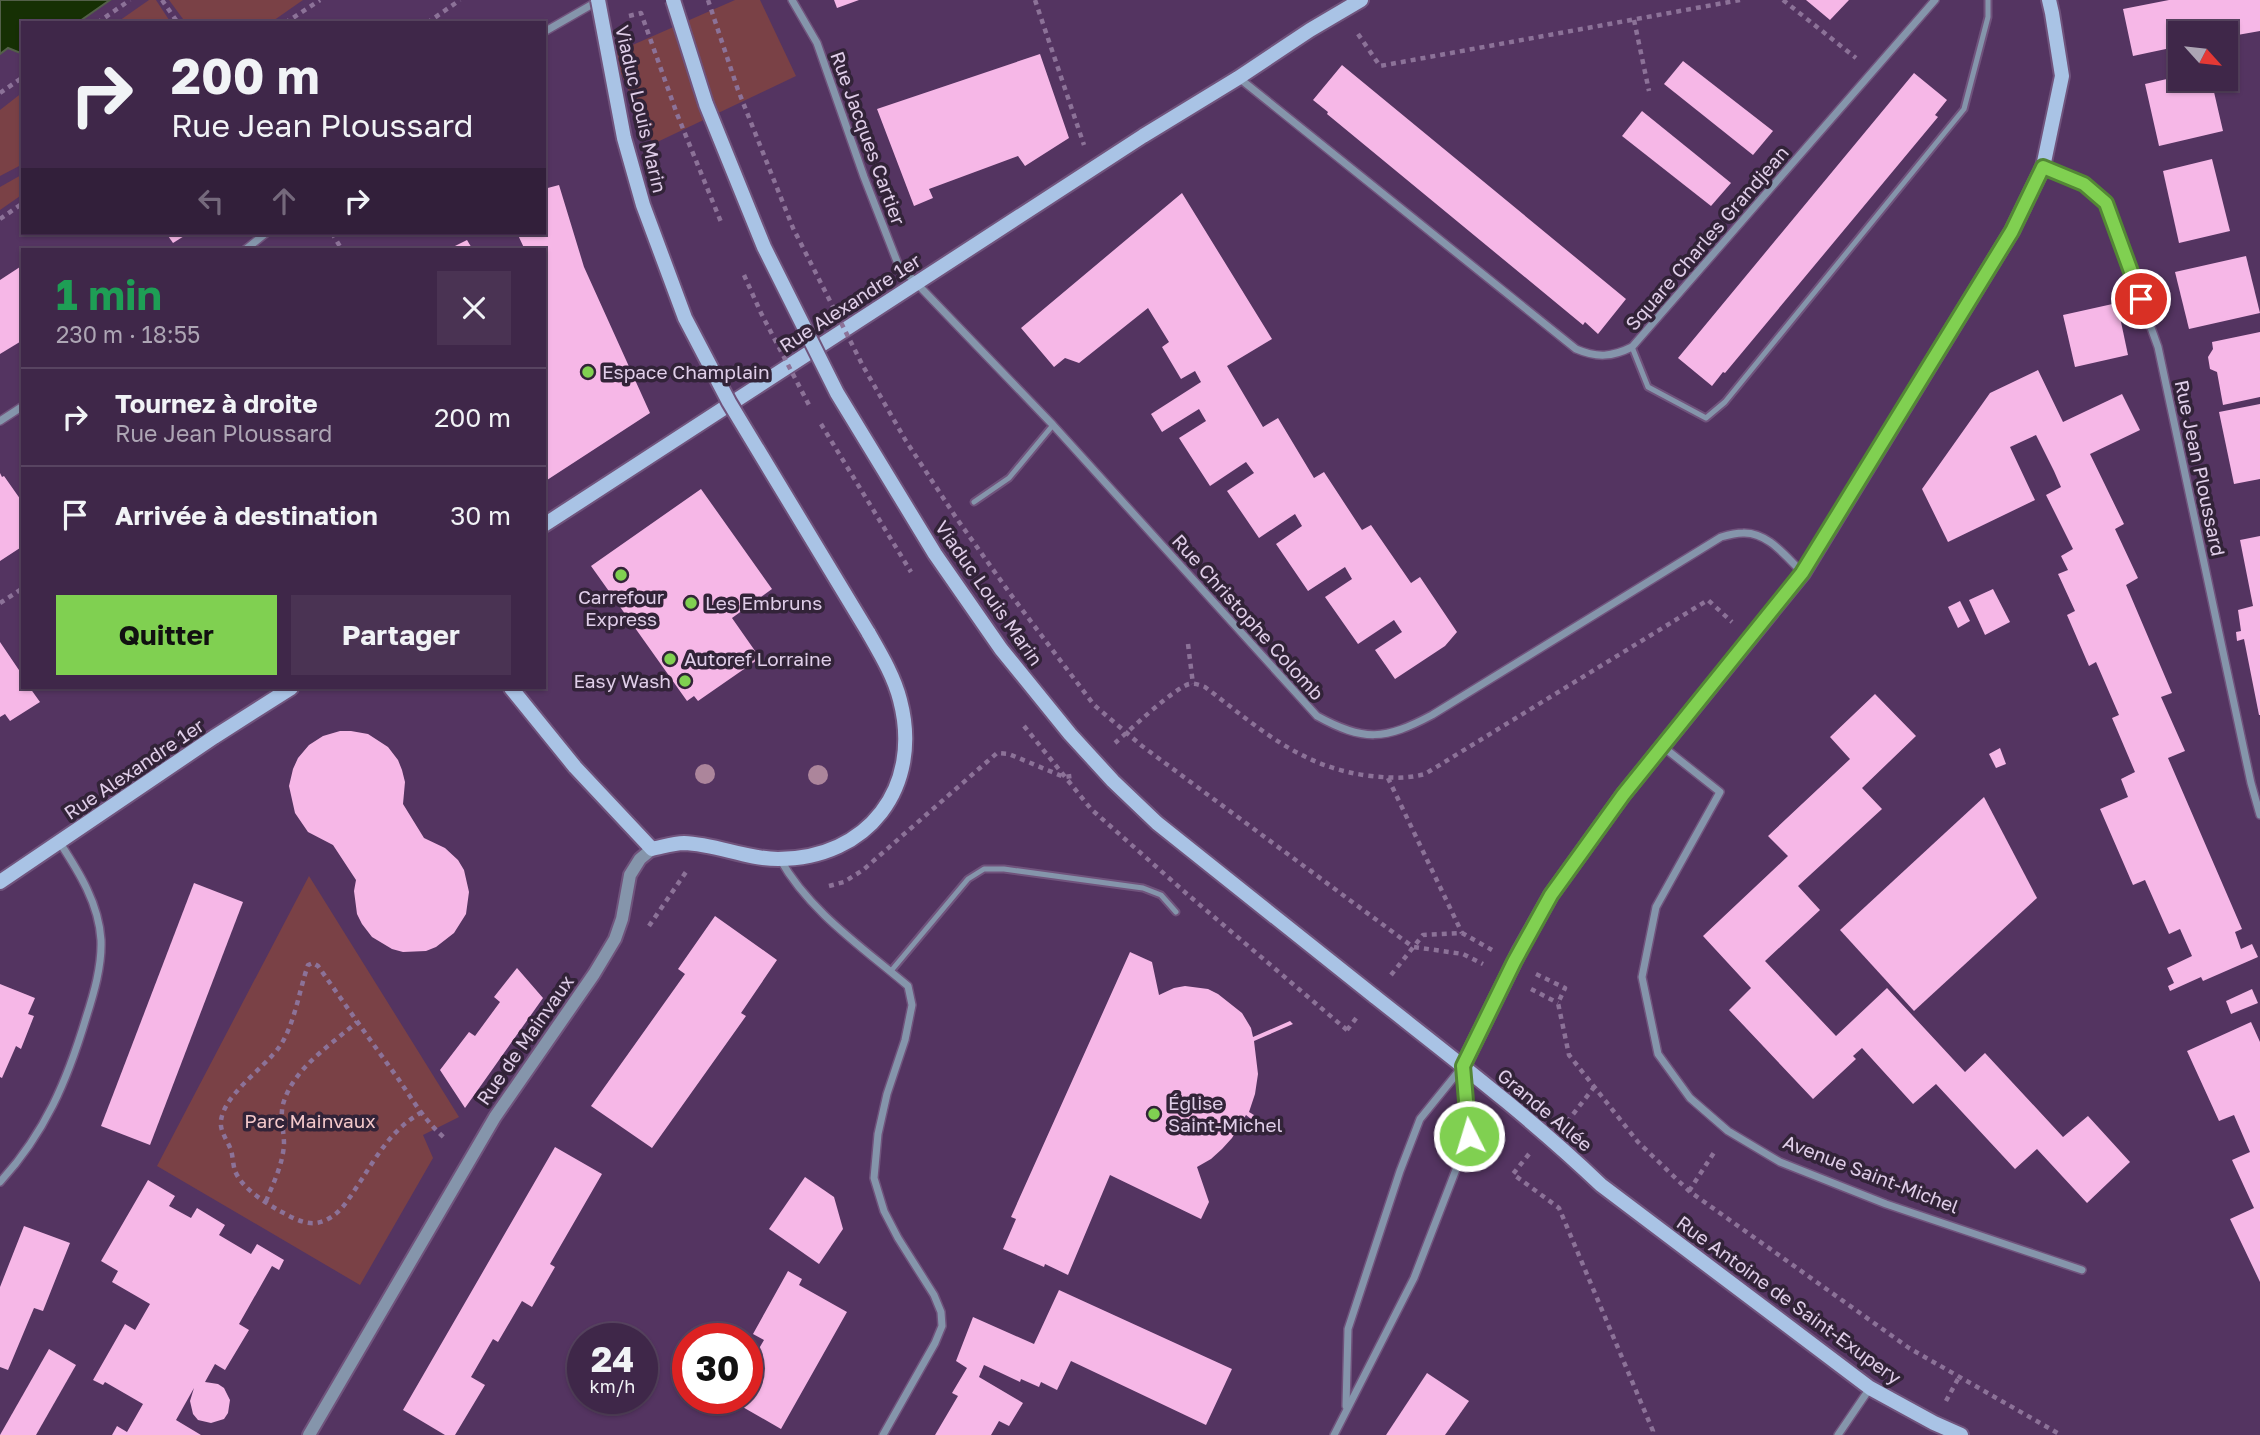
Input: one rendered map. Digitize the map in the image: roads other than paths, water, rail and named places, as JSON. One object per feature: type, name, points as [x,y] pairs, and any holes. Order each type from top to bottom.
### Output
[{"type":"main road","name":"Viaduc Louis Marin","points":[[598,0],[624,138],[643,205],[685,317],[729,402],[888,668],[900,700],[905,739],[897,784],[881,812],[867,829],[848,843],[829,852],[809,857],[780,859],[754,858],[681,843],[652,849]]},
{"type":"main road","name":"Viaduc Louis Marin","points":[[673,0],[706,104],[764,247],[837,393],[935,554],[1001,649],[1104,772],[1157,823],[1463,1066]]},
{"type":"main road","name":"Rue Alexandre 1er","points":[[546,524],[1177,114],[1361,0]]},
{"type":"main road","points":[[1463,1066],[1514,962],[1551,895],[1623,795],[1802,573],[2012,231],[2043,167],[2062,76],[2049,0]]},
{"type":"main road","name":"Rue Alexandre 1er","points":[[0,882],[289,689]]},
{"type":"main road","points":[[512,689],[582,775],[652,849]]},
{"type":"main road","name":"Grande Allée","points":[[1463,1066],[1561,1146],[1601,1185]]},
{"type":"main road","name":"Rue Antoine de Saint-Exupery","points":[[1601,1185],[1870,1388],[1961,1435]]},
{"type":"street","points":[[546,31],[598,0]]},
{"type":"street","name":"Rue Jacques Cartier","points":[[792,0],[817,43],[898,264],[917,284]]},
{"type":"street","name":"Square Charles Grandjean","points":[[1238,78],[1576,349],[1601,356],[1616,354],[1632,347],[1935,0]]},
{"type":"street","name":"Rue Jean Ploussard","points":[[2043,167],[2084,184],[2106,203],[2158,347],[2260,815]]},
{"type":"street","points":[[247,248],[264,235]]},
{"type":"street","name":"Rue Christophe Colomb","points":[[917,284],[1053,425],[1317,716],[1351,732],[1366,734],[1404,730],[1721,537],[1744,533],[1759,536],[1770,542],[1802,573]]},
{"type":"street","points":[[0,421],[21,407]]},
{"type":"street","name":"Avenue Saint-Michel","points":[[1662,746],[1720,792],[1656,907],[1642,977],[1658,1054],[1690,1098],[1728,1131],[1780,1162],[1886,1204],[2082,1270]]},
{"type":"street","points":[[0,1182],[28,1147],[62,1088],[91,1004],[99,968],[101,939],[96,914],[81,876],[60,843]]},
{"type":"street","name":"Rue de Mainvaux","points":[[309,1435],[495,1117],[594,974],[615,939],[622,919],[630,875],[640,859],[652,849]]},
{"type":"street","points":[[780,859],[809,901],[908,986],[912,1005],[905,1040],[887,1094],[874,1178],[884,1211],[934,1295],[941,1312],[942,1326],[883,1435]]},
{"type":"street","points":[[1346,1410],[1348,1329],[1395,1184],[1420,1119],[1463,1066]]},
{"type":"street","points":[[1334,1435],[1414,1278],[1469,1136],[1463,1066]]},
{"type":"street","points":[[1838,1435],[1870,1388]]},
{"type":"lane","points":[[1632,347],[1648,387],[1706,418],[1725,402],[1964,108],[1988,17],[1988,0]]},
{"type":"lane","points":[[974,502],[1009,478],[1053,425]]},
{"type":"lane","points":[[891,971],[968,879],[984,869],[1004,869],[1143,888],[1161,895],[1176,912]]},
{"type":"place","name":"Espace Champlain","points":[[588,372]]},
{"type":"place","name":"Carrefour Express","points":[[621,575]]},
{"type":"place","name":"Les Embruns","points":[[691,603]]},
{"type":"place","name":"Autoref Lorraine","points":[[670,659]]},
{"type":"place","name":"Easy Wash","points":[[685,681]]},
{"type":"place","name":"Église Saint-Michel","points":[[1154,1114]]},
{"type":"park label","name":"Parc Mainvaux","points":[[310,1121]]}]
